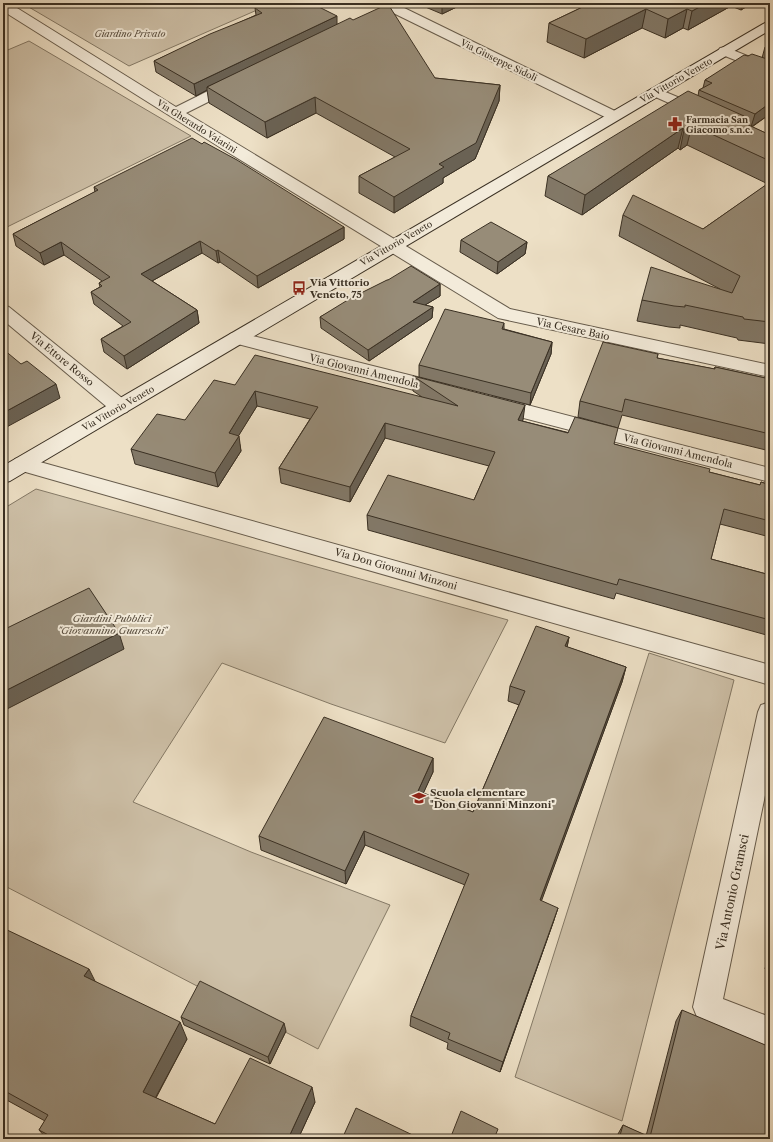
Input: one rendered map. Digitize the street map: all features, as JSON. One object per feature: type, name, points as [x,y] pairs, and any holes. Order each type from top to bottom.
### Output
[{"type":"street","name":"Via Gherardo Vaiarini","points":[[3,5],[175,113],[392,246]]},
{"type":"street","name":"Via Giuseppe Sidoli","points":[[388,7],[614,116]]},
{"type":"street","name":"Via Vittorio Veneto","points":[[3,476],[770,24]]},
{"type":"street","points":[[725,51],[770,70]]},
{"type":"street","points":[[175,113],[245,78]]},
{"type":"street","points":[[656,92],[713,118]]},
{"type":"street","name":"Via Cesare Baio","points":[[392,246],[504,314],[770,371]]},
{"type":"street","name":"Via Ettore Rosso","points":[[3,311],[120,407]]},
{"type":"street","name":"Via Giovanni Amendola","points":[[237,338],[455,394]]},
{"type":"street","name":"Via Giovanni Amendola","points":[[478,400],[770,475]]},
{"type":"street","name":"Via Don Giovanni Minzoni","points":[[22,464],[770,675]]},
{"type":"street","name":"Via Antonio Gramsci","points":[[770,712],[707,1007],[770,1032]]},
{"type":"green space","name":"Giardino Privato","points":[[22,3],[273,3],[129,66]]},
{"type":"green space","points":[[29,41],[191,136],[3,229],[3,52]]},
{"type":"green space","name":"Giardini Pubblici \"Giovannino Guareschi\"","points":[[36,489],[508,620],[445,743],[331,704],[222,663],[133,802],[251,852],[390,905],[318,1049],[3,885],[3,509]]},
{"type":"green space","points":[[649,653],[734,680],[622,1121],[515,1077]]},
{"type":"building","points":[[268,3],[311,3],[337,16],[194,84],[154,61],[210,34],[262,13],[255,8]]},
{"type":"building","points":[[591,3],[707,3],[692,11],[687,9],[668,19],[646,9],[586,39],[549,23]]},
{"type":"building","points":[[388,4],[435,78],[500,85],[476,143],[439,164],[444,167],[394,197],[359,176],[410,149],[315,97],[265,122],[207,87],[350,18],[353,20]]},
{"type":"building","points":[[770,44],[770,49],[765,47]]},
{"type":"building","points":[[752,54],[770,60],[770,103],[755,114],[699,90],[712,83],[705,80],[744,55],[748,56]]},
{"type":"building","points":[[688,91],[744,116],[738,120],[770,135],[770,161],[692,125],[684,130],[683,128],[585,195],[548,176]]},
{"type":"building","points":[[192,138],[202,144],[204,142],[237,160],[344,227],[257,276],[218,250],[216,251],[200,241],[141,274],[197,310],[124,356],[101,339],[131,322],[91,292],[102,286],[99,283],[110,277],[61,242],[40,253],[13,234],[98,190],[94,187]]},
{"type":"building","points":[[770,182],[770,322],[744,319],[743,317],[685,305],[685,307],[674,306],[642,300],[651,267],[732,293],[740,276],[623,215],[633,195],[703,229]]},
{"type":"building","points":[[491,222],[527,242],[498,262],[461,240]]},
{"type":"building","points":[[411,266],[440,284],[413,302],[433,307],[368,350],[320,317],[351,298],[388,280]]},
{"type":"building","points":[[445,309],[504,323],[502,329],[552,342],[531,393],[419,365]]},
{"type":"building","points":[[603,342],[658,354],[657,358],[715,369],[715,367],[770,379],[770,434],[625,399],[622,412],[580,401]]},
{"type":"building","points":[[3,349],[21,364],[27,361],[56,384],[3,413]]},
{"type":"building","points":[[255,355],[458,406],[413,376],[525,405],[518,420],[568,433],[575,417],[618,428],[614,444],[710,469],[709,472],[760,485],[761,482],[770,485],[770,521],[724,509],[711,559],[770,575],[770,620],[619,579],[617,585],[367,515],[388,475],[474,500],[495,452],[385,423],[350,487],[279,468],[318,407],[255,391],[229,433],[239,436],[215,473],[131,449],[157,414],[185,420],[214,380],[235,385]]},
{"type":"building","points":[[89,588],[119,633],[3,692],[3,630]]},
{"type":"building","points":[[536,626],[569,637],[565,646],[626,667],[540,900],[558,908],[503,1062],[448,1039],[450,1033],[411,1016],[469,874],[364,831],[345,871],[259,836],[324,717],[433,758],[418,791],[473,812],[525,691],[510,686]]},
{"type":"building","points":[[3,928],[89,969],[84,976],[180,1022],[143,1092],[215,1124],[250,1058],[312,1087],[288,1139],[56,1139],[39,1130],[48,1115],[3,1090]]},
{"type":"building","points":[[200,981],[284,1023],[268,1057],[181,1017]]},
{"type":"building","points":[[682,1010],[770,1047],[770,1139],[619,1139],[623,1125],[650,1137]]},
{"type":"building","points":[[356,1108],[421,1139],[342,1139]]},
{"type":"building","points":[[461,1111],[498,1129],[494,1139],[450,1139]]},
{"type":"place","name":"Farmacia San Giacomo s.n.c.","points":[[675,124]]},
{"type":"place","name":"Via Vittorio Veneto, 75","points":[[299,288]]},
{"type":"place","name":"Scuola elementare \"Don Giovanni Minzoni\"","points":[[419,798]]}]
